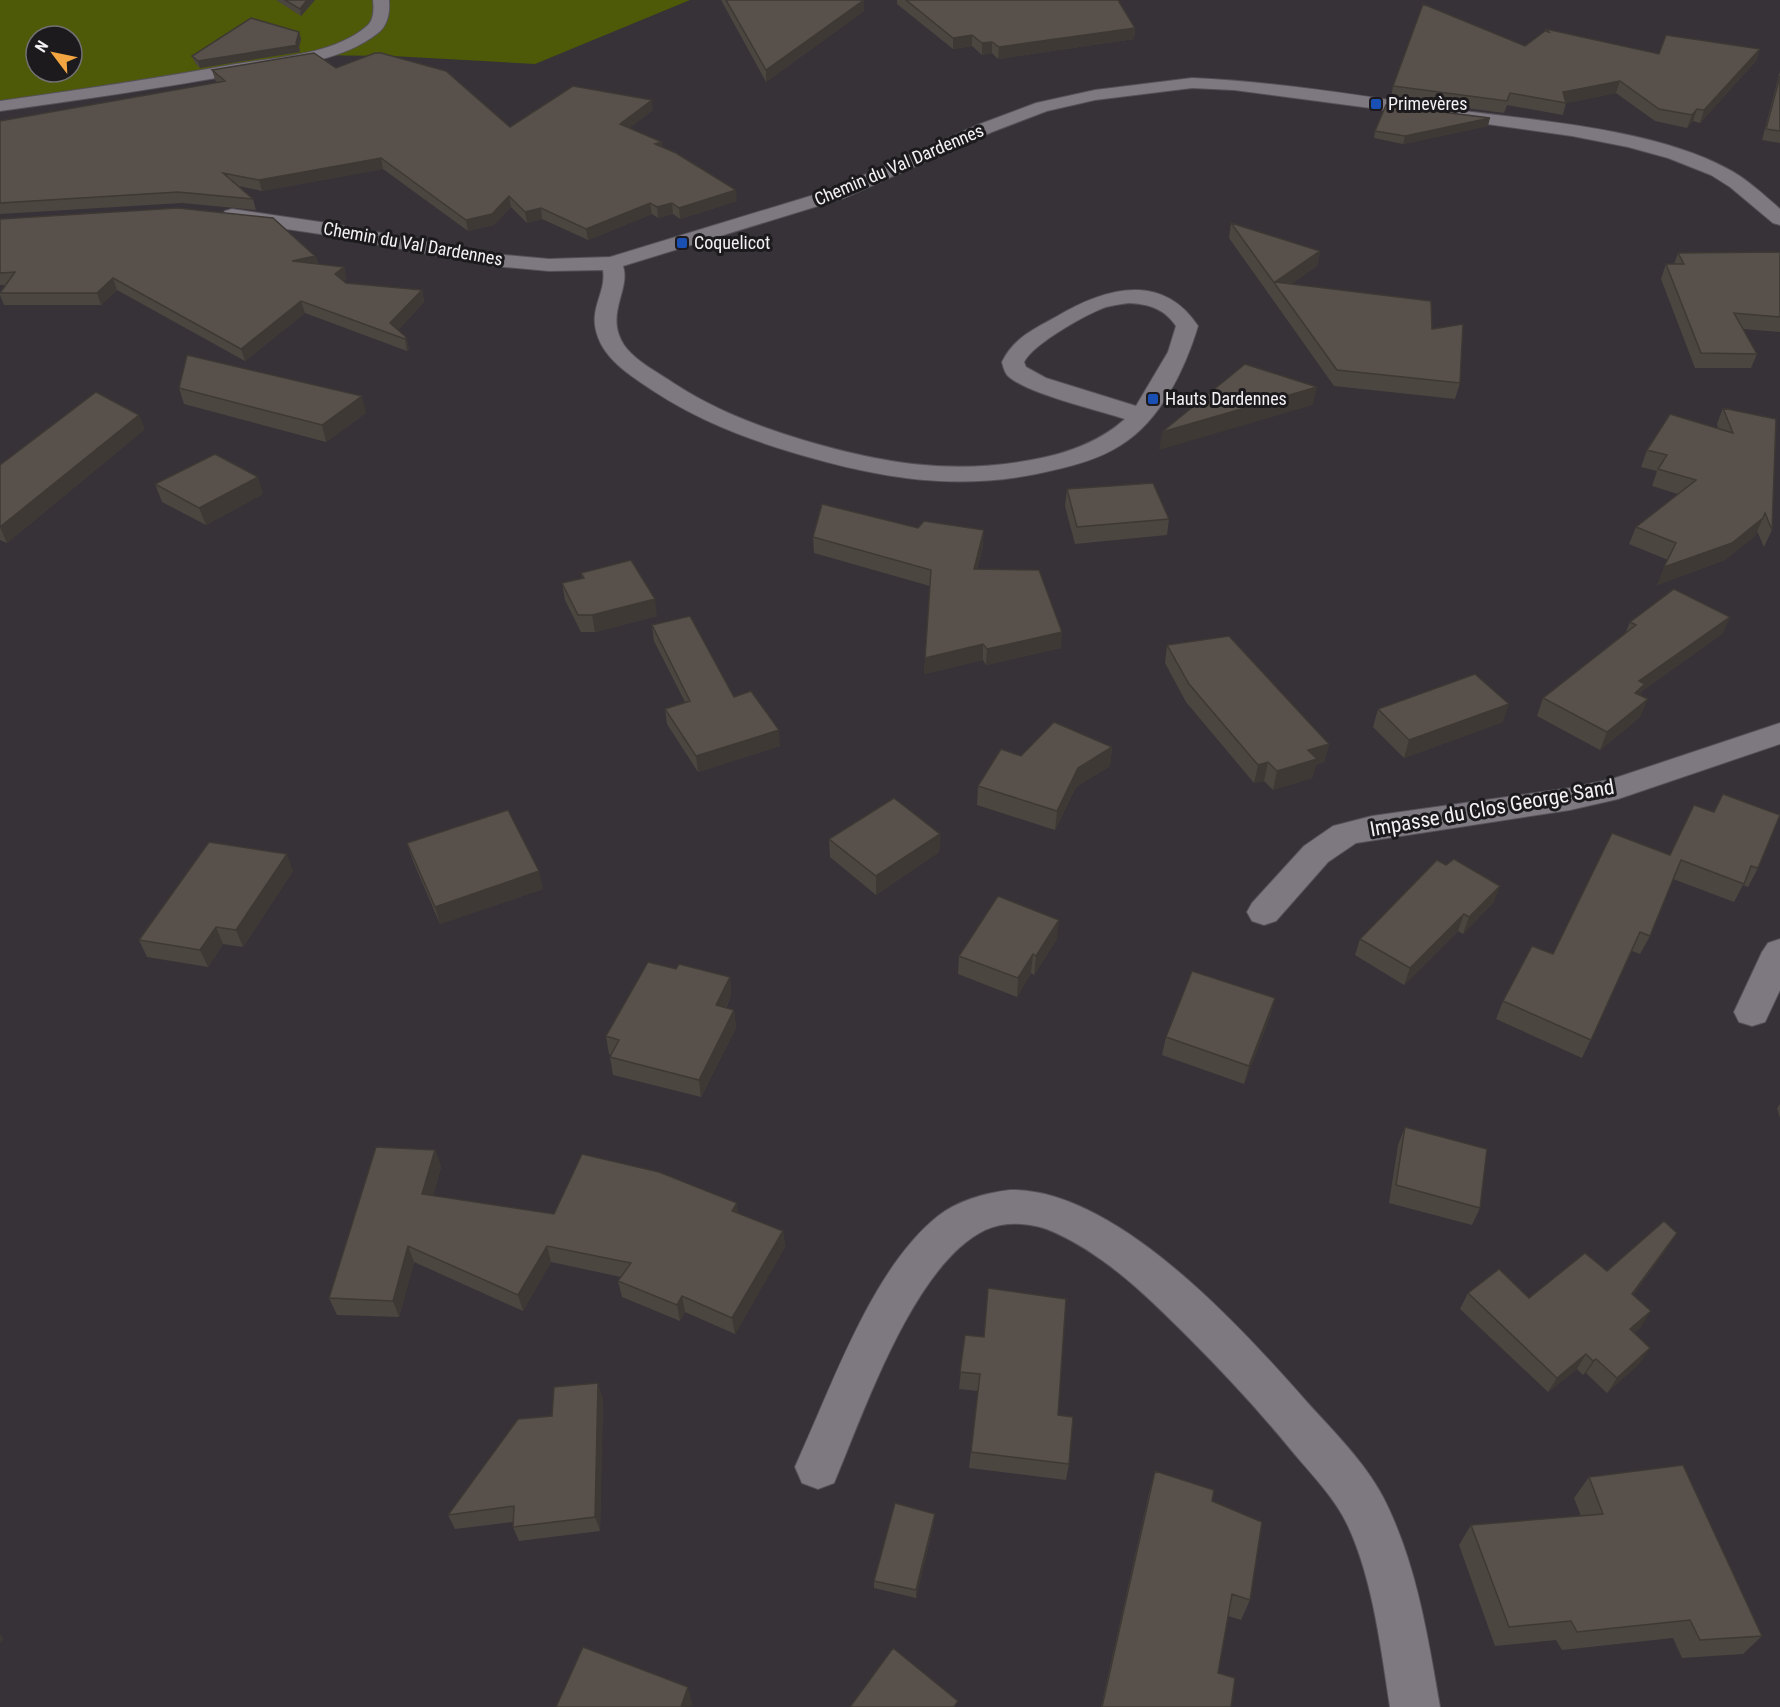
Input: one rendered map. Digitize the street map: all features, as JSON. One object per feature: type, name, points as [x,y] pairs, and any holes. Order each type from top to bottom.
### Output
[{"type":"street","points":[[0,106],[135,87],[279,62],[315,53],[349,41],[374,28],[381,17],[381,0]]},
{"type":"street","name":"Chemin du Val Dardennes","points":[[212,213],[288,222],[493,260],[549,265],[611,263],[837,194],[970,135],[1041,107],[1095,94],[1192,83],[1234,85],[1572,131],[1630,142],[1675,154],[1718,171],[1737,183],[1780,219]]},
{"type":"street","points":[[611,263],[615,276],[606,305],[607,325],[611,343],[619,353],[671,390],[720,419],[843,459],[916,473],[966,475],[1019,470],[1095,451],[1123,434],[1141,416],[1179,352],[1187,326],[1176,308],[1153,299],[1140,297],[1106,300],[1089,306],[1035,338],[1017,352],[1013,362],[1016,371],[1024,376],[1141,416]]},
{"type":"street","name":"Impasse du Clos George Sand","points":[[1264,912],[1316,854],[1345,834],[1372,827],[1570,799],[1618,788],[1780,733]]},
{"type":"street","points":[[1752,1012],[1780,952]]},
{"type":"street","points":[[818,1467],[879,1332],[911,1276],[935,1244],[953,1228],[993,1209],[1044,1210],[1095,1234],[1170,1290],[1281,1404],[1339,1472],[1365,1509],[1382,1556],[1401,1622],[1415,1707]]},
{"type":"green space","points":[[0,0],[690,0],[535,64],[392,56],[303,55],[0,102]]},
{"type":"building","points":[[285,0],[307,0],[300,9]]},
{"type":"building","points":[[726,0],[864,0],[766,70]]},
{"type":"building","points":[[906,0],[1118,0],[1135,28],[999,47],[992,42],[982,43],[972,35],[953,38]]},
{"type":"building","points":[[1423,4],[1525,46],[1545,31],[1549,32],[1546,29],[1659,54],[1666,35],[1760,49],[1704,110],[1697,109],[1692,115],[1659,109],[1620,81],[1563,92],[1566,103],[1510,93],[1507,101],[1393,86]]},
{"type":"building","points":[[251,18],[299,32],[296,43],[298,45],[198,61],[192,56]]},
{"type":"building","points":[[314,53],[336,68],[375,53],[381,53],[446,71],[510,127],[573,86],[652,100],[620,124],[662,142],[655,144],[676,153],[736,190],[679,208],[672,203],[657,207],[650,203],[586,229],[541,208],[525,212],[509,196],[492,214],[466,220],[381,158],[259,180],[223,173],[253,199],[178,192],[0,203],[0,121],[225,81],[212,70]]},
{"type":"building","points":[[1780,76],[1780,131],[1766,129]]},
{"type":"building","points":[[1386,105],[1490,118],[1405,136],[1375,131]]},
{"type":"building","points":[[178,208],[273,218],[315,256],[292,261],[344,267],[335,274],[346,283],[422,290],[390,323],[406,337],[405,339],[301,301],[241,349],[113,278],[97,293],[0,293],[15,272],[0,273],[0,219]]},
{"type":"building","points":[[1231,223],[1320,251],[1275,282],[1431,301],[1432,329],[1463,324],[1460,383],[1337,370]]},
{"type":"building","points":[[1780,252],[1780,317],[1734,313],[1757,354],[1701,353],[1666,264],[1684,264],[1678,253]]},
{"type":"building","points":[[187,355],[362,396],[322,425],[179,388]]},
{"type":"building","points":[[1245,364],[1317,387],[1162,432]]},
{"type":"building","points":[[96,392],[139,415],[0,527],[0,465]]},
{"type":"building","points":[[1723,408],[1776,419],[1772,530],[1765,513],[1763,518],[1732,543],[1664,567],[1676,543],[1636,527],[1696,480],[1658,469],[1667,455],[1647,450],[1670,414],[1733,433]]},
{"type":"building","points":[[215,454],[258,477],[199,508],[155,484]]},
{"type":"building","points":[[1153,483],[1169,519],[1077,527],[1067,489]]},
{"type":"building","points":[[822,504],[918,528],[924,521],[984,530],[974,569],[1039,570],[1062,632],[987,649],[983,644],[925,658],[931,570],[813,537]]},
{"type":"building","points":[[631,560],[655,599],[592,615],[578,615],[562,583],[584,578],[581,573]]},
{"type":"building","points":[[1674,589],[1730,617],[1639,681],[1645,684],[1635,693],[1648,699],[1607,732],[1543,698],[1636,625],[1630,622]]},
{"type":"building","points":[[690,616],[734,697],[751,691],[779,730],[696,756],[665,709],[690,701],[652,625]]},
{"type":"building","points":[[1229,636],[1329,744],[1308,750],[1317,759],[1277,771],[1268,762],[1258,765],[1189,684],[1167,645]]},
{"type":"building","points":[[1475,674],[1509,704],[1409,740],[1378,709]]},
{"type":"building","points":[[1054,722],[1112,747],[1078,768],[1057,811],[978,786],[1001,749],[1021,756]]},
{"type":"building","points":[[1723,794],[1780,815],[1758,868],[1751,866],[1744,884],[1681,860],[1650,936],[1640,932],[1591,1040],[1503,1001],[1532,946],[1553,954],[1612,833],[1670,855],[1694,805],[1714,812]]},
{"type":"building","points":[[894,798],[940,834],[876,876],[829,839]]},
{"type":"building","points":[[508,810],[539,871],[435,907],[407,843]]},
{"type":"building","points":[[209,842],[287,854],[236,930],[216,927],[200,950],[139,940]]},
{"type":"building","points":[[1454,859],[1500,886],[1469,917],[1464,914],[1410,968],[1360,939],[1437,860],[1446,865]]},
{"type":"building","points":[[998,896],[1059,920],[1036,956],[1033,954],[1018,978],[959,956]]},
{"type":"building","points":[[648,962],[676,969],[679,964],[730,977],[716,1005],[734,1010],[699,1080],[610,1057],[619,1040],[606,1036]]},
{"type":"building","points":[[1192,971],[1275,998],[1249,1066],[1166,1037]]},
{"type":"building","points":[[1405,1127],[1487,1149],[1480,1208],[1396,1185]]},
{"type":"building","points":[[376,1147],[435,1150],[422,1194],[554,1214],[582,1154],[659,1172],[737,1203],[732,1211],[783,1231],[732,1318],[682,1296],[677,1305],[618,1281],[631,1263],[547,1246],[518,1295],[408,1246],[393,1301],[329,1298]]},
{"type":"building","points":[[1664,1221],[1677,1233],[1632,1294],[1651,1311],[1630,1329],[1650,1348],[1617,1378],[1596,1359],[1593,1361],[1586,1354],[1557,1378],[1468,1293],[1499,1269],[1529,1298],[1585,1253],[1607,1271]]},
{"type":"building","points":[[988,1288],[1066,1299],[1058,1415],[1073,1417],[1069,1464],[971,1452],[980,1374],[960,1372],[965,1335],[984,1337]]},
{"type":"building","points":[[598,1383],[595,1517],[513,1527],[514,1506],[448,1515],[518,1419],[552,1416],[554,1387]]},
{"type":"building","points":[[1683,1465],[1762,1636],[1700,1640],[1690,1620],[1577,1632],[1571,1621],[1509,1627],[1471,1525],[1603,1514],[1589,1477]]},
{"type":"building","points":[[1155,1471],[1214,1490],[1212,1501],[1262,1522],[1250,1600],[1232,1594],[1218,1673],[1235,1678],[1231,1707],[1102,1707]]},
{"type":"building","points":[[895,1503],[935,1514],[916,1590],[874,1581]]},
{"type":"building","points":[[583,1647],[688,1687],[681,1707],[556,1707]]},
{"type":"building","points":[[893,1648],[958,1701],[954,1707],[850,1707]]},
{"type":"place","name":"Primevères","points":[[1376,104]]},
{"type":"place","name":"Coquelicot","points":[[682,243]]},
{"type":"place","name":"Hauts Dardennes","points":[[1153,399]]}]
